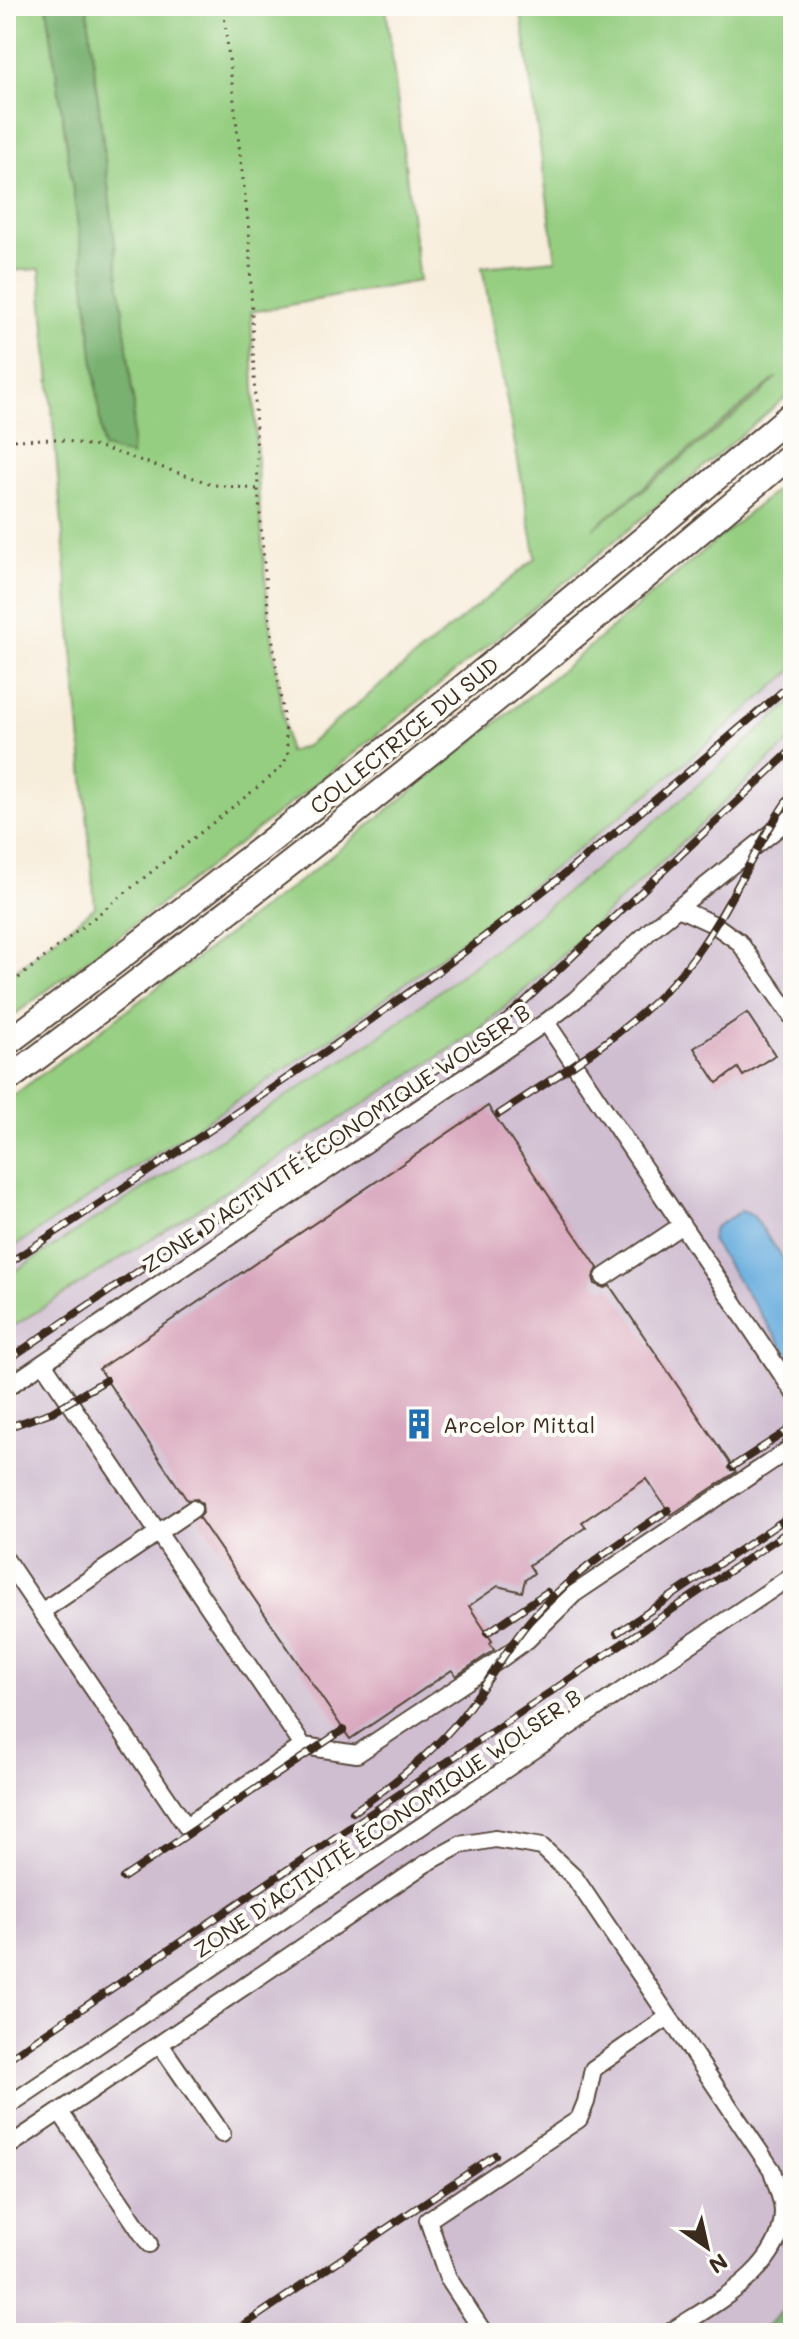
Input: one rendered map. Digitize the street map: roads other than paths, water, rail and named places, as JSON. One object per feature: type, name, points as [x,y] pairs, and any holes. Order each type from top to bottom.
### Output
[{"type":"highway","name":"COLLECTRICE DU SUD","points":[[6,1044],[171,921],[416,727],[793,413]]},
{"type":"highway","name":"COLLECTRICE DU SUD","points":[[6,1081],[186,947],[445,743],[793,453]]},
{"type":"street","name":"ZONE D'ACTIVITÉ ÉCONOMIQUE WOLSER B","points":[[6,1388],[546,1022],[678,908],[793,816]]},
{"type":"street","points":[[678,908],[715,925],[739,942],[793,1018]]},
{"type":"street","points":[[546,1022],[793,1391]]},
{"type":"street","points":[[604,1277],[682,1225]]},
{"type":"street","points":[[43,1363],[303,1746]]},
{"type":"street","points":[[6,1560],[186,1826],[303,1746],[357,1754],[502,1658],[527,1640],[574,1594],[788,1450],[793,1443]]},
{"type":"street","points":[[41,1612],[193,1509]]},
{"type":"street","name":"ZONE D'ACTIVITÉ ÉCONOMIQUE WOLSER B","points":[[6,2107],[793,1575]]},
{"type":"street","points":[[6,2148],[425,1864],[460,1845],[495,1839],[542,1847],[575,1878],[772,2170],[783,2212],[774,2250],[745,2282],[669,2333]]},
{"type":"street","points":[[484,2333],[448,2278],[428,2220],[579,2119],[593,2069],[668,2017]]},
{"type":"street","points":[[160,2044],[222,2134]]},
{"type":"street","points":[[60,2112],[149,2244]]},
{"type":"water","points":[[741,1211],[753,1215],[793,1273],[793,1362],[711,1240],[714,1228]]},
{"type":"railway","points":[[6,1265],[280,1083],[441,969],[620,829],[793,682]]},
{"type":"railway","points":[[6,1361],[484,1037],[793,749]]},
{"type":"railway","points":[[499,1114],[605,1043],[676,979],[722,914],[793,792]]},
{"type":"railway","points":[[6,1428],[52,1412],[106,1380]]},
{"type":"railway","points":[[732,1467],[793,1427]]},
{"type":"railway","points":[[353,1812],[435,1746],[470,1706],[519,1634],[556,1593],[668,1510]]},
{"type":"railway","points":[[617,1633],[793,1514]]},
{"type":"railway","points":[[6,2060],[793,1528]]},
{"type":"railway","points":[[487,1633],[547,1592]]},
{"type":"railway","points":[[123,1878],[343,1730]]},
{"type":"railway","points":[[232,2333],[495,2155]]},
{"type":"place","name":"Arcelor Mittal","points":[[419,1424]]}]
